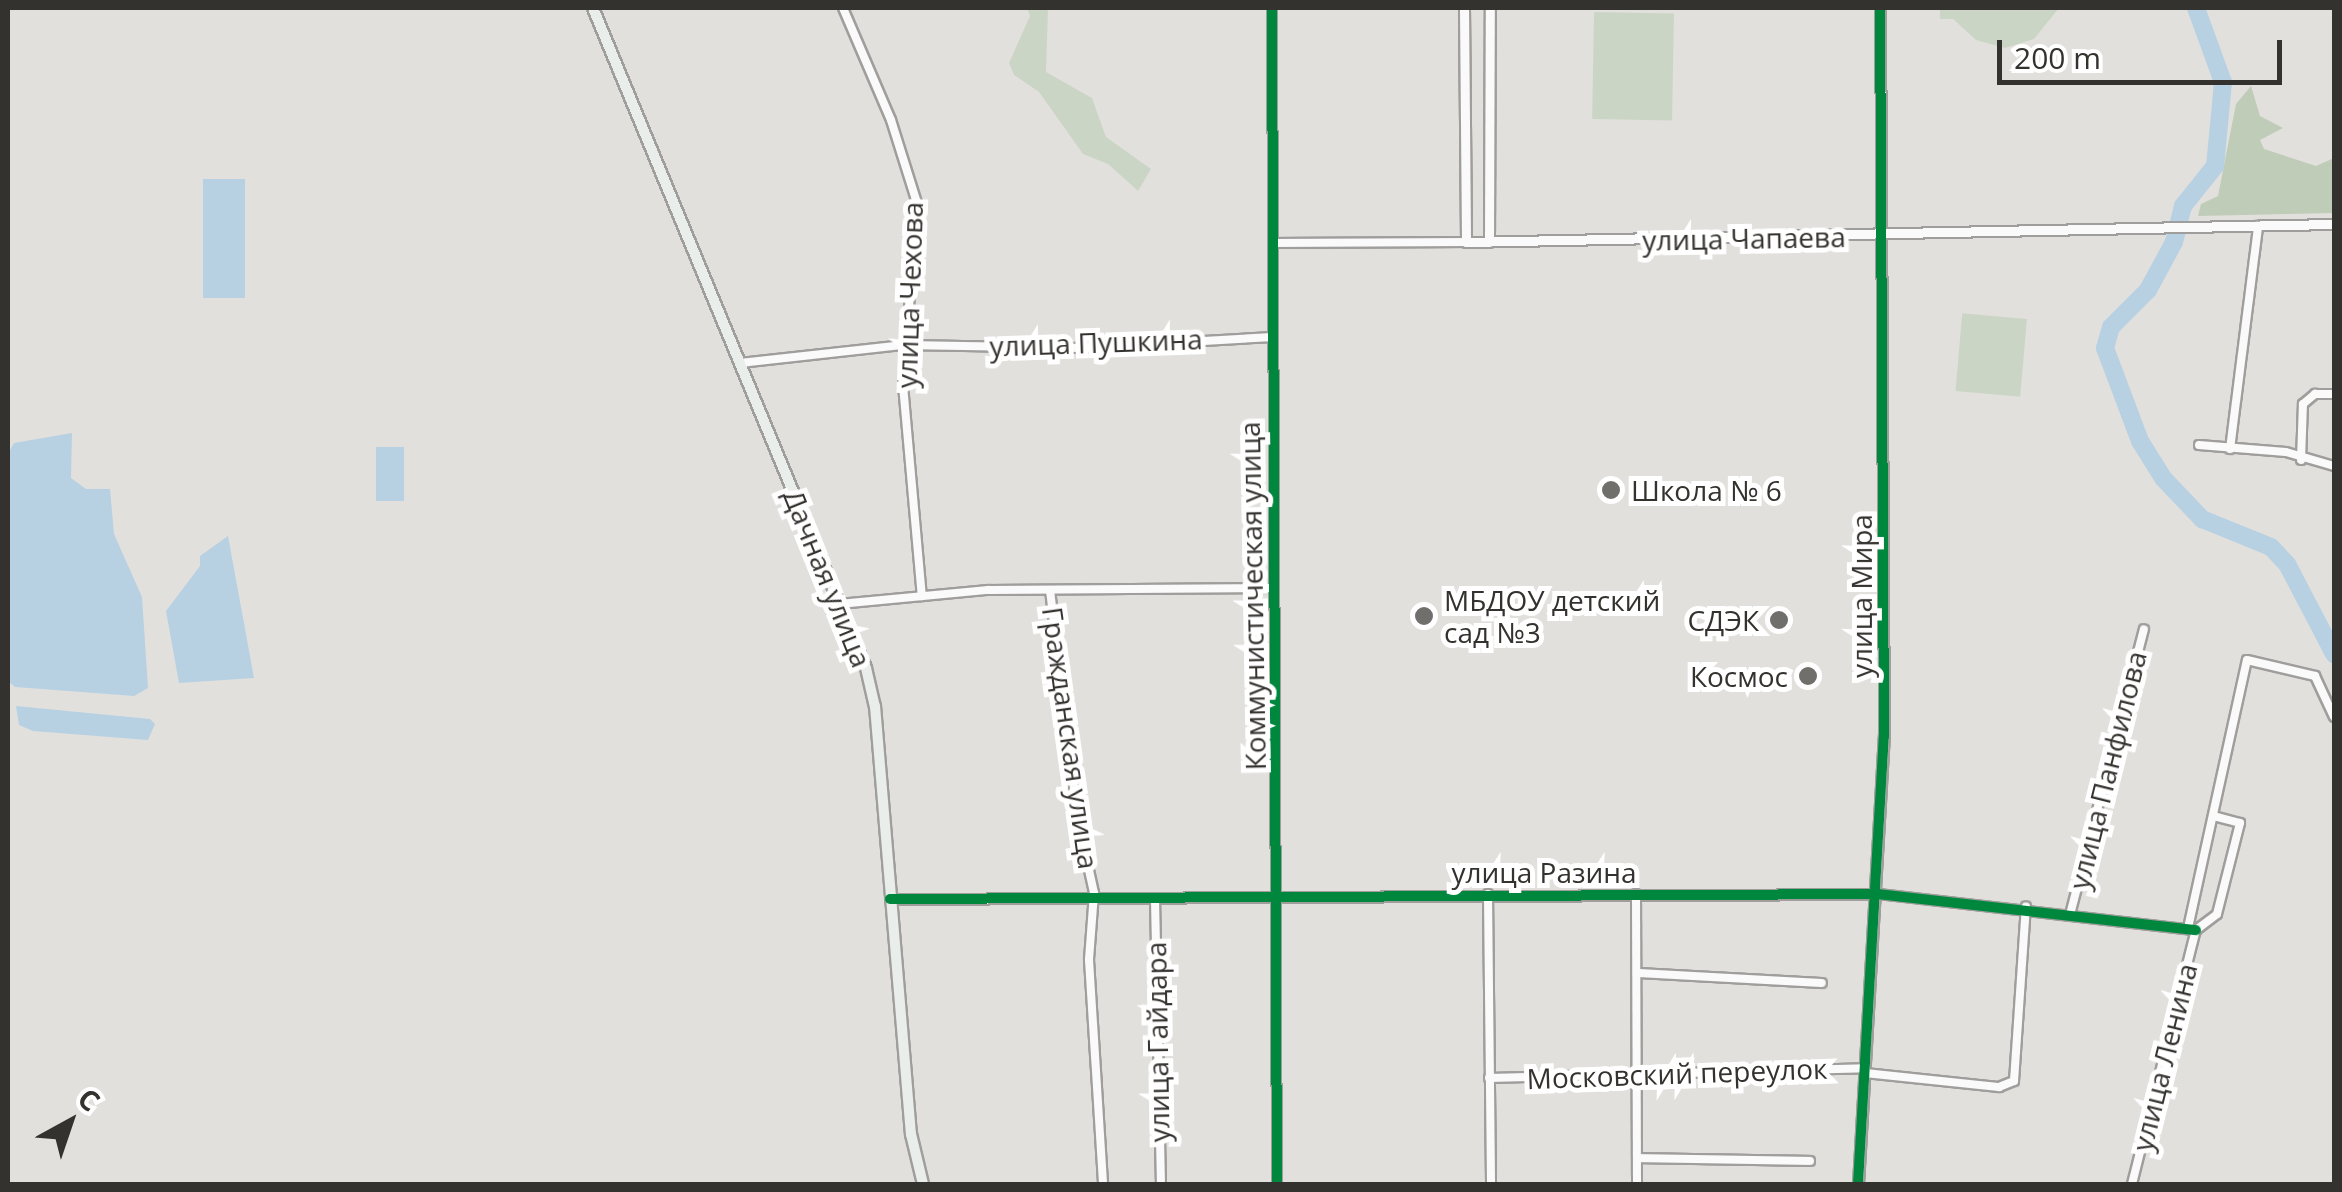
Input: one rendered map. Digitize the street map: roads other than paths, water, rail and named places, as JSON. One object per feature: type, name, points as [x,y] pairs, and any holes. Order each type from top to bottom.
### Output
[{"type":"main road","name":"Дачная улица","points":[[593,8],[840,604],[875,706],[911,1134],[923,1184]]},
{"type":"street","name":"улица Чехова","points":[[842,8],[891,120],[916,203],[904,345],[922,596]]},
{"type":"street","name":"Коммунистическая улица","points":[[1272,8],[1276,1184]]},
{"type":"street","points":[[1464,8],[1466,242]]},
{"type":"street","points":[[1489,242],[1490,8]]},
{"type":"street","name":"улица Мира","points":[[1858,1184],[1878,894],[1884,737],[1880,8]]},
{"type":"street","name":"улица Чапаева","points":[[1273,243],[2334,224]]},
{"type":"street","points":[[2230,449],[2258,226]]},
{"type":"street","name":"улица Пушкина","points":[[740,363],[904,345],[1082,348],[1272,337]]},
{"type":"street","points":[[2301,460],[2304,404],[2316,394],[2334,394]]},
{"type":"street","points":[[2199,445],[2286,452],[2301,460],[2334,466]]},
{"type":"street","points":[[840,604],[1050,590],[1274,588]]},
{"type":"street","name":"Гражданская улица","points":[[1050,590],[1092,900],[1089,960],[1103,1184]]},
{"type":"street","name":"улица Панфилова","points":[[2070,911],[2144,629]]},
{"type":"street","name":"улица Ленина","points":[[2132,1184],[2192,929],[2248,660],[2315,676],[2334,717]]},
{"type":"street","points":[[2192,929],[2217,914],[2240,824],[2214,816]]},
{"type":"street","points":[[1488,894],[1491,1184]]},
{"type":"street","points":[[1636,894],[1637,1184]]},
{"type":"street","name":"улица Разина","points":[[890,899],[1878,894],[2026,906],[2192,929]]},
{"type":"street","name":"улица Гайдара","points":[[1155,899],[1161,1184]]},
{"type":"street","name":"Московский переулок","points":[[1489,1078],[1866,1071],[1999,1087],[2014,1080],[2026,906]]},
{"type":"street","points":[[1638,972],[1822,983]]},
{"type":"street","points":[[1637,1158],[1810,1161]]},
{"type":"water","points":[[203,179],[245,179],[245,298],[203,298]]},
{"type":"water","points":[[72,433],[71,478],[86,489],[110,489],[114,534],[142,597],[148,688],[134,696],[15,687],[8,681],[9,452],[14,443]]},
{"type":"water","points":[[376,447],[404,447],[404,501],[376,501]]},
{"type":"water","points":[[228,536],[254,678],[179,683],[166,611],[200,566],[200,556]]},
{"type":"water","points":[[16,706],[150,719],[155,724],[148,740],[33,731],[19,725]]},
{"type":"waterway","points":[[2196,8],[2223,82],[2215,166],[2183,206],[2174,242],[2148,290],[2111,327],[2105,348],[2140,441],[2163,478],[2202,519],[2271,547],[2287,564],[2334,654]]},
{"type":"place","name":"Школа № 6","points":[[1611,490]]},
{"type":"place","name":"МБДОУ детский сад №3","points":[[1424,616]]},
{"type":"place","name":"СДЭК","points":[[1779,620]]},
{"type":"place","name":"Космос","points":[[1808,676]]}]
